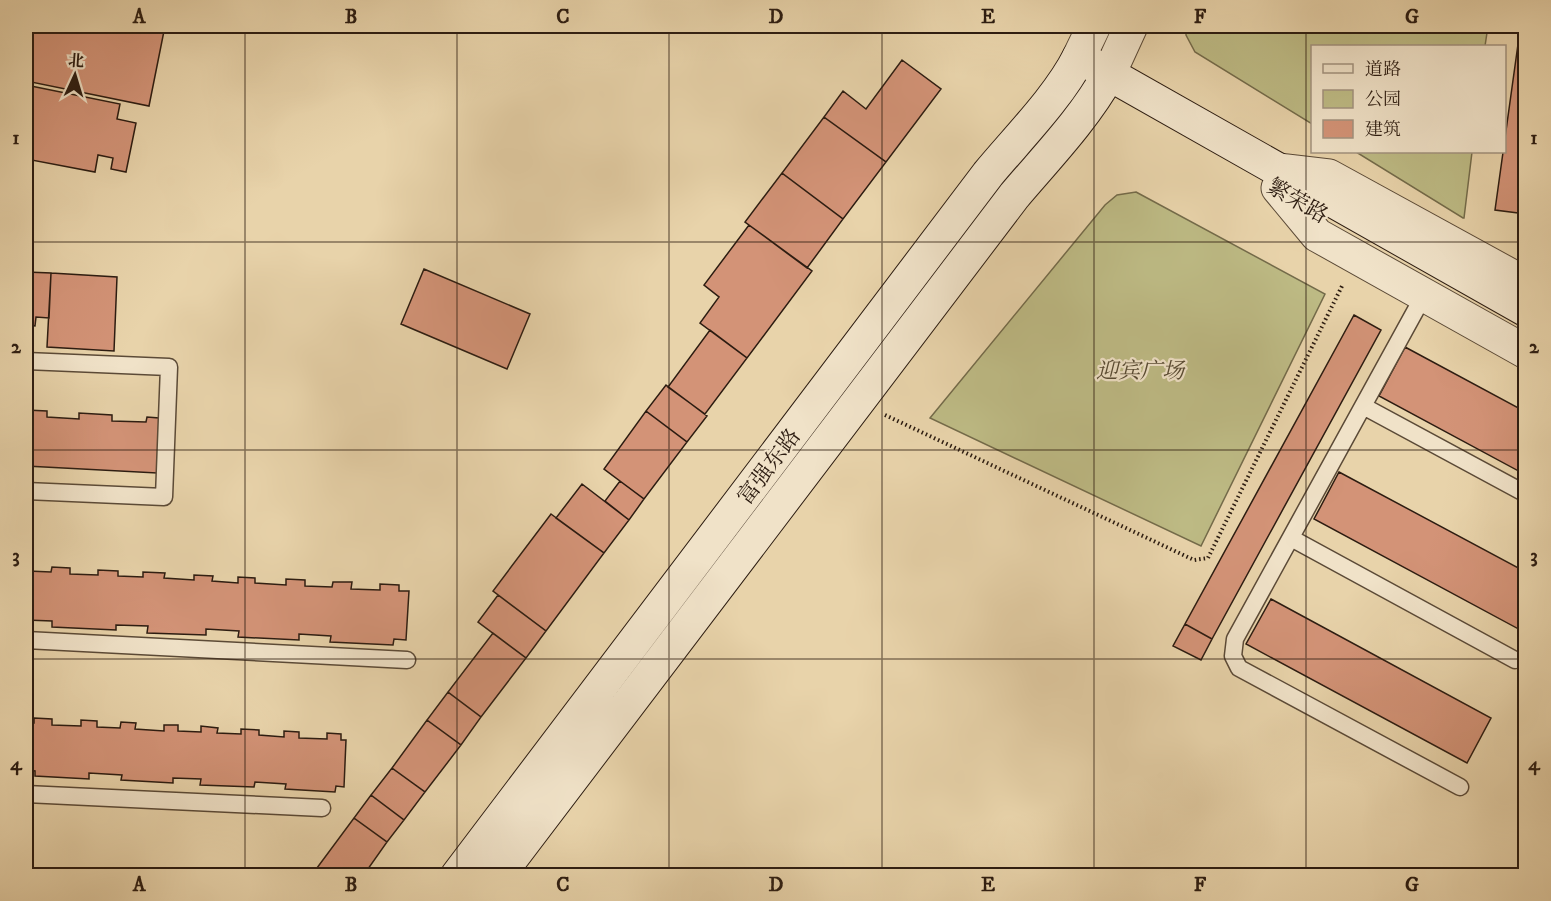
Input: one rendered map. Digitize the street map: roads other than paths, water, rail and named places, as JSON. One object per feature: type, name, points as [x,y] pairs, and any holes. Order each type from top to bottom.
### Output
[{"type":"main road","name":"富强东路","points":[[457,876],[988,174],[1075,64],[1094,26]]},
{"type":"main road","name":"富强东路","points":[[498,876],[1014,196],[1071,129],[1105,81],[1131,26]]},
{"type":"main road","name":"繁荣路","points":[[1075,64],[1278,179],[1526,329]]},
{"type":"main road","points":[[1278,179],[1329,176],[1526,284]]},
{"type":"main road","name":"繁荣路","points":[[1278,179],[1526,310]]},
{"type":"main road","points":[[1278,179],[1317,234],[1526,352]]},
{"type":"lane","points":[[1424,295],[1235,639],[1233,656],[1239,668],[1460,787]]},
{"type":"lane","points":[[26,361],[169,368],[164,497],[26,491]]},
{"type":"lane","points":[[1363,406],[1526,494]]},
{"type":"lane","points":[[1291,538],[1515,660]]},
{"type":"lane","points":[[26,640],[407,660]]},
{"type":"lane","points":[[26,794],[322,808]]},
{"type":"park label","name":"迎宾广场","points":[[1140,370]]}]
